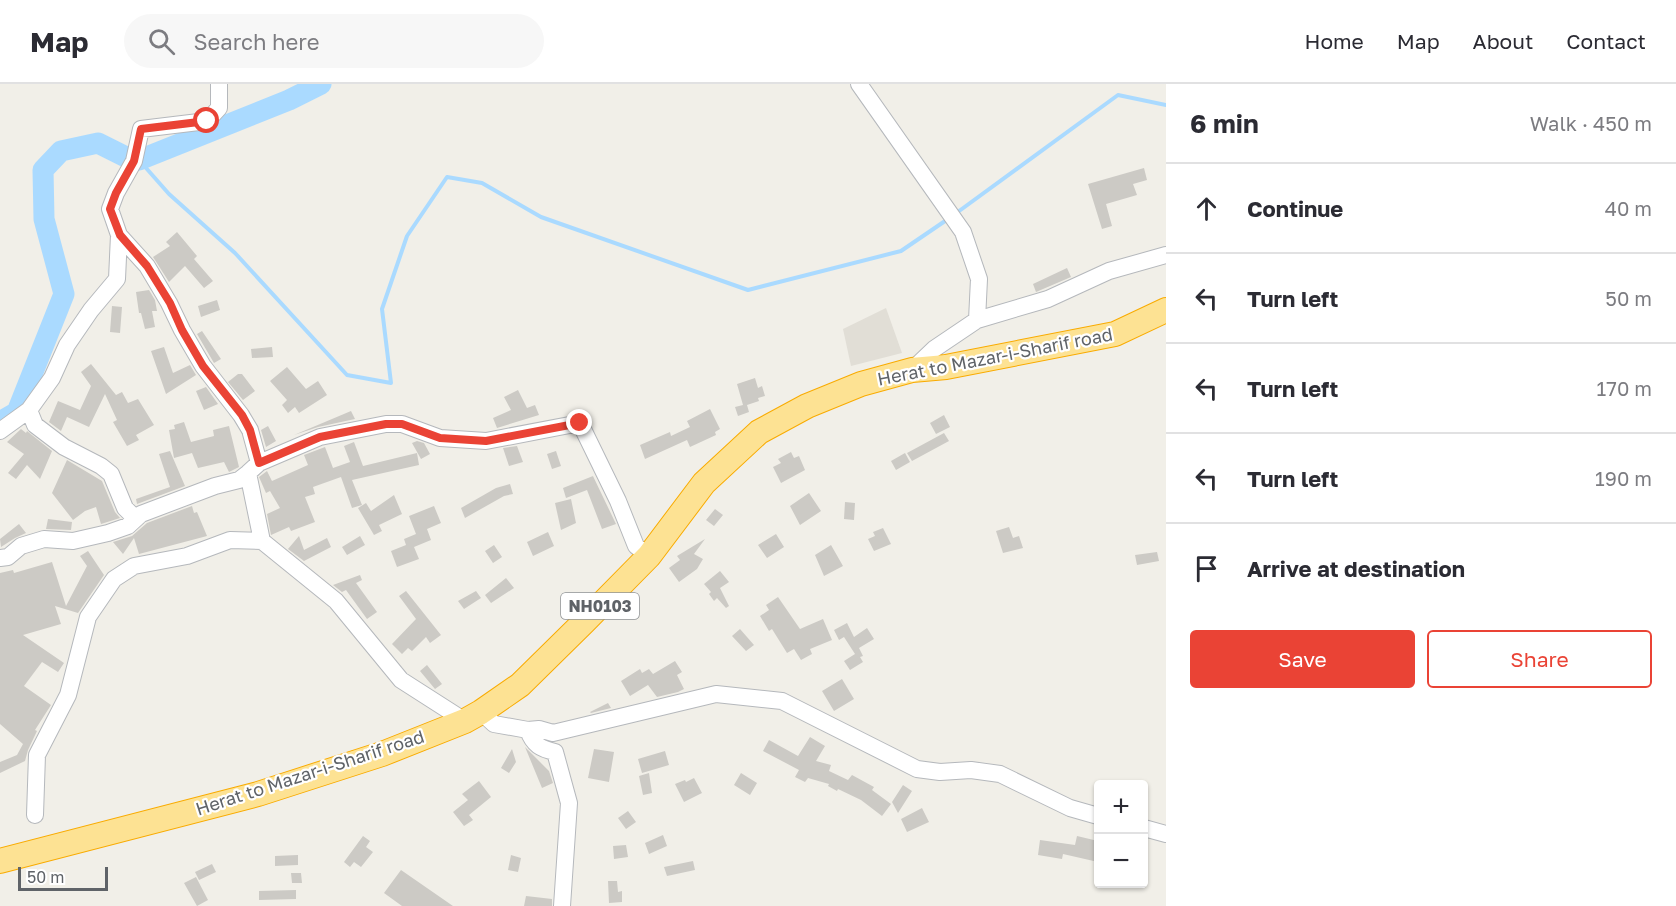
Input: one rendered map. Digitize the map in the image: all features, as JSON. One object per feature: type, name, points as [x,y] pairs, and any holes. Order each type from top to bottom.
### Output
[{"type":"highway","name":"Herat to Mazar-i-Sharif road","points":[[0,861],[258,794],[382,754],[473,717],[520,685],[649,556],[704,483],[759,432],[807,406],[861,384],[912,370],[946,367],[1115,334],[1166,310]]},
{"type":"street","points":[[219,84],[219,108],[207,121],[141,129],[134,161],[110,209],[120,235],[147,266],[203,366],[242,415],[250,430],[261,541]]},
{"type":"street","points":[[859,84],[963,232],[979,279],[977,320]]},
{"type":"street","points":[[0,431],[29,411],[52,378],[73,336],[117,279],[120,235]]},
{"type":"street","points":[[912,370],[934,349],[977,320],[1048,299],[1109,271],[1166,255]]},
{"type":"street","points":[[29,411],[35,425],[64,447],[101,466],[111,474],[125,508],[135,518]]},
{"type":"street","points":[[0,558],[8,557],[21,546],[44,539],[73,541],[128,526],[135,518],[150,510],[215,486],[239,480],[253,468],[320,437],[386,424],[402,424],[440,438],[486,441],[580,423],[618,501],[636,546],[649,556]]},
{"type":"street","points":[[35,815],[37,755],[68,695],[88,617],[114,579],[134,566],[187,556],[230,540],[261,541],[336,601],[401,681],[473,717],[494,724],[528,730],[539,729],[553,733],[716,694],[782,701],[917,769],[940,772],[971,770],[1000,774],[1070,808],[1094,815]]},
{"type":"street","points":[[528,730],[532,740],[545,750],[555,752],[569,803],[561,906]]},
{"type":"street","points":[[1148,829],[1166,834]]},
{"type":"shaded area","points":[[886,308],[902,353],[851,366],[843,329]]},
{"type":"building","points":[[1144,168],[1147,180],[1133,184],[1137,195],[1106,204],[1112,226],[1102,229],[1088,184]]},
{"type":"building","points":[[177,232],[197,256],[194,259],[213,281],[204,288],[185,266],[169,282],[153,257],[170,246],[166,242]]},
{"type":"building","points":[[1067,268],[1071,277],[1036,292],[1033,284]]},
{"type":"building","points":[[149,290],[155,300],[157,311],[152,311],[155,327],[145,329],[141,313],[139,313],[136,292]]},
{"type":"building","points":[[217,300],[220,310],[201,317],[198,306]]},
{"type":"building","points":[[112,306],[122,307],[120,333],[110,332]]},
{"type":"building","points":[[202,331],[221,359],[214,363],[197,334]]},
{"type":"building","points":[[164,347],[173,373],[190,365],[196,375],[166,394],[151,351]]},
{"type":"building","points":[[272,347],[273,357],[252,358],[251,349]]},
{"type":"building","points":[[91,364],[116,395],[122,392],[128,403],[138,399],[154,425],[136,435],[139,440],[127,446],[113,422],[117,420],[105,394],[89,427],[67,417],[61,431],[49,422],[58,401],[80,410],[91,386],[81,372]]},
{"type":"building","points":[[287,367],[306,389],[318,381],[327,395],[299,413],[295,407],[288,413],[282,405],[287,400],[270,381]]},
{"type":"building","points":[[238,374],[242,374],[255,391],[243,400],[228,382]]},
{"type":"building","points":[[755,378],[758,388],[762,386],[765,396],[747,405],[749,412],[738,416],[735,407],[743,405],[737,384]]},
{"type":"building","points":[[206,387],[218,404],[204,410],[196,391]]},
{"type":"building","points":[[518,390],[527,408],[535,405],[539,415],[497,428],[493,418],[511,410],[504,397]]},
{"type":"building","points":[[710,409],[720,429],[715,432],[716,435],[690,447],[687,440],[645,459],[640,445],[670,432],[671,436],[690,427],[687,421]]},
{"type":"building","points":[[351,411],[355,419],[294,435]]},
{"type":"building","points":[[944,415],[950,427],[936,434],[930,423]]},
{"type":"building","points":[[184,422],[191,442],[214,436],[213,430],[229,426],[239,467],[229,472],[224,462],[198,468],[192,453],[174,458],[169,430],[175,429],[174,425]]},
{"type":"building","points":[[268,426],[276,441],[266,447],[261,430]]},
{"type":"building","points":[[21,429],[26,433],[27,431],[52,451],[40,479],[27,465],[16,479],[8,473],[24,454],[7,442]]},
{"type":"building","points":[[944,433],[949,441],[912,461],[907,453]]},
{"type":"building","points":[[417,441],[424,443],[430,454],[421,459],[412,443]]},
{"type":"building","points":[[354,442],[363,466],[417,453],[419,465],[352,480],[362,505],[352,508],[341,477],[313,487],[315,494],[305,497],[315,522],[291,531],[289,527],[271,535],[267,514],[280,508],[270,491],[266,493],[259,477],[267,471],[272,481],[308,465],[304,455],[325,447],[333,468],[350,462],[344,446]]},
{"type":"building","points":[[517,446],[523,462],[509,466],[503,448]]},
{"type":"building","points":[[170,451],[185,486],[137,504],[136,499],[170,487],[159,454]]},
{"type":"building","points":[[556,451],[561,466],[552,469],[547,454]]},
{"type":"building","points":[[791,452],[794,458],[799,456],[805,470],[781,483],[773,467],[781,463],[778,459]]},
{"type":"building","points":[[905,453],[910,462],[896,470],[891,461]]},
{"type":"building","points":[[67,460],[102,481],[115,512],[120,518],[101,524],[96,507],[85,511],[73,520],[52,493]]},
{"type":"building","points":[[593,476],[616,524],[602,529],[587,490],[566,498],[563,488]]},
{"type":"building","points":[[510,484],[513,494],[504,496],[465,518],[461,508],[496,488]]},
{"type":"building","points":[[809,493],[821,511],[800,525],[790,506]]},
{"type":"building","points":[[394,495],[402,514],[379,525],[382,531],[374,535],[358,508],[366,503],[371,511]]},
{"type":"building","points":[[571,499],[576,523],[561,530],[555,503]]},
{"type":"building","points":[[845,502],[855,503],[854,520],[844,519]]},
{"type":"building","points":[[192,506],[207,536],[139,554],[134,538],[123,554],[113,542],[132,536],[147,523]]},
{"type":"building","points":[[434,506],[441,523],[427,529],[431,540],[414,547],[419,559],[397,567],[391,551],[406,545],[404,539],[416,534],[409,516]]},
{"type":"building","points":[[715,509],[723,515],[714,526],[706,520]]},
{"type":"building","points":[[48,519],[72,522],[71,530],[46,529]]},
{"type":"building","points":[[19,524],[26,533],[1,547],[0,539]]},
{"type":"building","points":[[1009,527],[1013,538],[1019,536],[1023,548],[1003,553],[996,531]]},
{"type":"building","points":[[883,528],[891,544],[874,551],[868,539],[875,536],[873,532]]},
{"type":"building","points":[[548,532],[554,546],[533,556],[527,542]]},
{"type":"building","points":[[776,534],[784,547],[767,558],[758,545]]},
{"type":"building","points":[[299,536],[304,550],[327,538],[331,547],[304,561],[288,549]]},
{"type":"building","points":[[360,536],[365,545],[347,555],[342,547]]},
{"type":"building","points":[[705,539],[694,554],[703,559],[697,569],[679,582],[669,568],[680,560],[677,556]]},
{"type":"building","points":[[494,545],[502,557],[493,563],[485,551]]},
{"type":"building","points":[[831,545],[843,566],[824,576],[815,555]]},
{"type":"building","points":[[88,551],[104,575],[78,613],[55,606],[61,624],[23,635],[64,663],[58,672],[42,662],[24,686],[51,705],[35,730],[37,731],[25,761],[0,773],[0,762],[17,755],[23,744],[0,724],[0,573],[13,570],[14,573],[52,562],[66,606],[87,566],[80,556]]},
{"type":"building","points":[[1157,552],[1159,561],[1137,565],[1135,555]]},
{"type":"building","points":[[720,571],[729,582],[720,588],[729,606],[726,608],[717,598],[714,601],[709,594],[711,592],[704,584]]},
{"type":"building","points":[[360,575],[362,580],[356,583],[377,612],[367,619],[346,590],[342,592],[333,585]]},
{"type":"building","points":[[506,578],[514,588],[491,603],[485,595]]},
{"type":"building","points":[[406,591],[441,635],[430,643],[426,637],[412,651],[408,648],[402,654],[392,644],[416,619],[399,596]]},
{"type":"building","points":[[476,591],[481,598],[464,609],[458,601]]},
{"type":"building","points":[[778,597],[800,629],[823,619],[832,640],[810,649],[812,654],[801,660],[794,649],[787,653],[772,629],[769,631],[760,616],[769,610],[766,605]]},
{"type":"building","points":[[847,623],[854,637],[867,628],[874,639],[859,648],[863,662],[850,670],[844,661],[855,654],[844,637],[839,640],[834,630]]},
{"type":"building","points":[[740,629],[754,645],[746,651],[732,636]]},
{"type":"building","points":[[675,661],[682,672],[677,675],[684,689],[678,692],[657,697],[648,685],[630,696],[621,681],[640,669],[642,673],[649,669],[653,674]]},
{"type":"building","points":[[427,665],[442,684],[435,689],[420,671]]},
{"type":"building","points":[[842,679],[854,699],[834,711],[822,691]]},
{"type":"building","points":[[608,703],[611,708],[590,712]]},
{"type":"building","points":[[810,737],[825,746],[816,761],[831,765],[829,771],[848,780],[852,775],[874,787],[872,790],[891,804],[882,816],[861,800],[838,789],[837,791],[828,786],[829,784],[808,778],[805,782],[795,777],[799,770],[763,751],[769,740],[798,756]]},
{"type":"building","points":[[525,747],[549,771],[553,783],[542,788]]},
{"type":"building","points":[[512,749],[516,762],[509,773],[501,768]]},
{"type":"building","points":[[594,749],[614,752],[609,782],[588,778]]},
{"type":"building","points":[[665,751],[669,765],[642,773],[638,759]]},
{"type":"building","points":[[649,773],[652,793],[643,795],[639,776]]},
{"type":"building","points":[[741,773],[757,783],[750,795],[734,785]]},
{"type":"building","points":[[694,778],[702,793],[684,802],[675,784]]},
{"type":"building","points":[[479,781],[491,797],[469,815],[473,820],[464,826],[453,812],[468,800],[462,794]]},
{"type":"building","points":[[903,785],[912,791],[898,813],[892,802]]},
{"type":"building","points":[[922,808],[929,822],[907,832],[901,819]]},
{"type":"building","points":[[628,811],[636,822],[626,829],[618,818]]},
{"type":"building","points":[[663,835],[667,846],[649,854],[645,843]]},
{"type":"building","points":[[363,836],[370,841],[366,847],[373,852],[361,867],[354,862],[350,867],[344,862]]},
{"type":"building","points":[[1077,836],[1094,840],[1094,861],[1063,854],[1062,859],[1038,855],[1040,840],[1075,845]]},
{"type":"building","points":[[626,845],[628,857],[614,859],[613,846]]},
{"type":"building","points":[[298,855],[298,865],[275,866],[275,856]]},
{"type":"building","points":[[511,855],[521,858],[518,872],[508,870]]},
{"type":"building","points":[[693,861],[695,870],[667,876],[664,867]]},
{"type":"building","points":[[212,864],[216,872],[199,880],[195,872]]},
{"type":"building","points":[[401,870],[453,906],[402,906],[384,893]]},
{"type":"building","points":[[291,873],[301,873],[302,883],[292,883]]},
{"type":"building","points":[[196,877],[208,900],[197,906],[184,883]]},
{"type":"building","points":[[608,881],[617,881],[618,892],[622,891],[622,902],[609,903]]},
{"type":"building","points":[[296,890],[296,899],[259,900],[259,891]]},
{"type":"building","points":[[526,896],[552,899],[552,906],[524,906]]},
{"type":"waterway","points":[[0,422],[17,412],[64,294],[44,219],[43,170],[61,151],[98,143],[134,161],[139,160],[289,100],[321,84]]},
{"type":"waterway","points":[[955,214],[1118,95],[1166,105]]},
{"type":"waterway","points":[[139,160],[169,194],[235,253],[347,375],[391,383],[382,309],[407,236],[447,177],[482,183],[541,217],[748,290],[901,251],[948,219]]},
{"type":"route","points":[[207,121],[141,129],[134,161],[110,209],[120,235],[147,266],[170,303],[182,330],[203,366],[242,415],[250,430],[259,463],[320,437],[386,424],[402,424],[440,438],[486,441],[580,423]]}]
